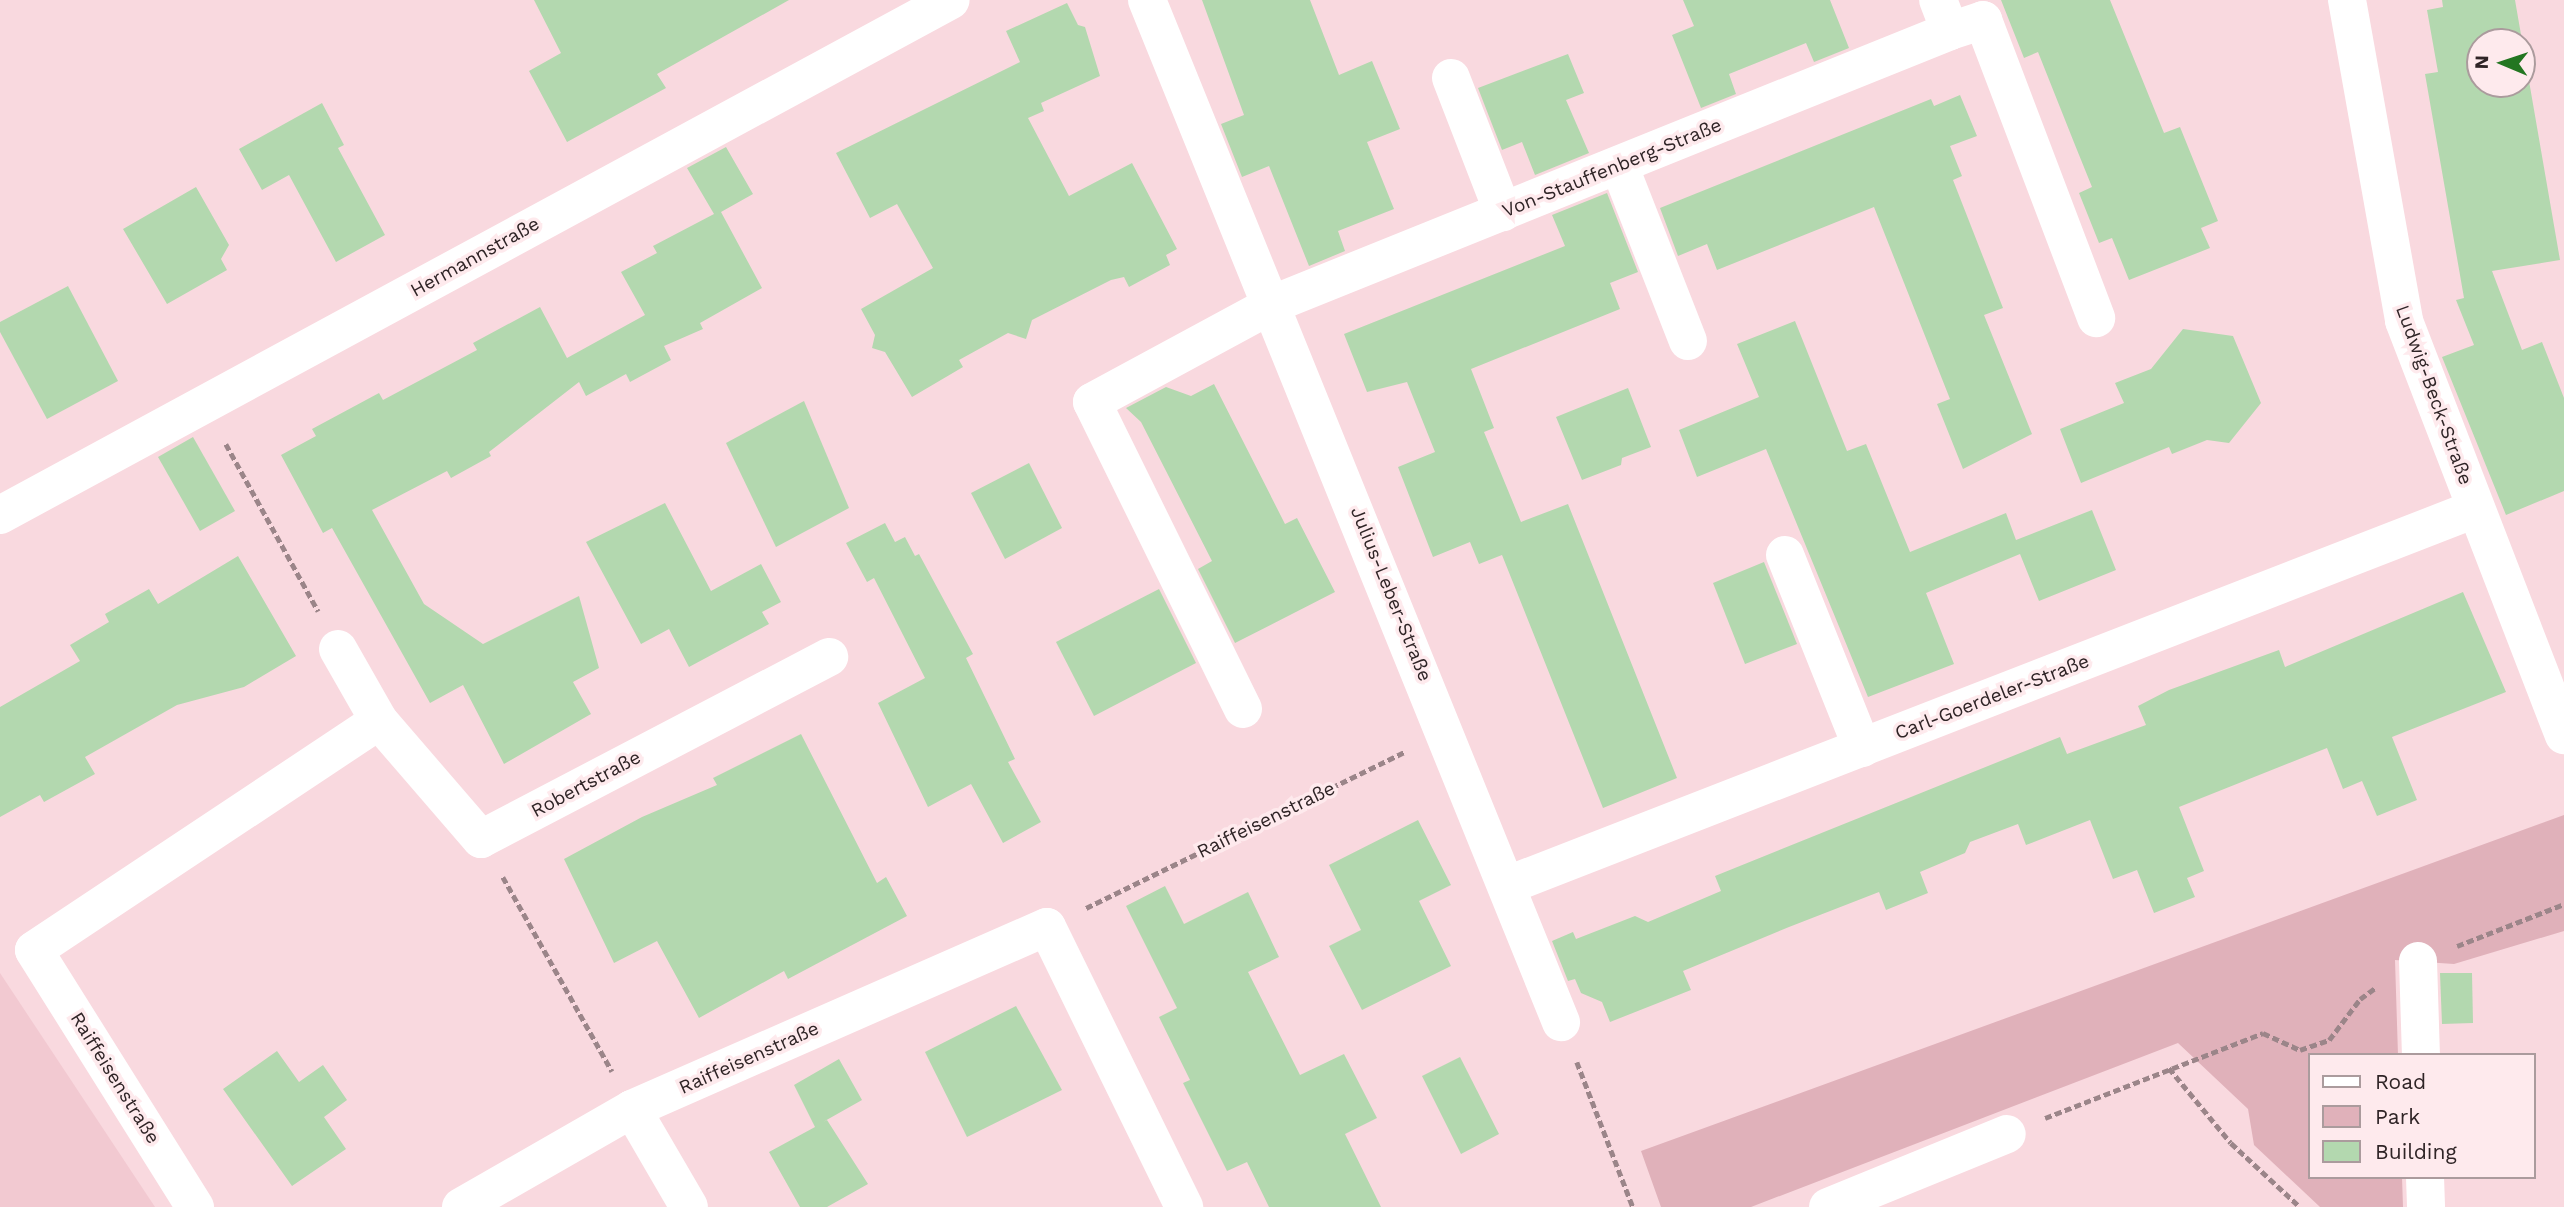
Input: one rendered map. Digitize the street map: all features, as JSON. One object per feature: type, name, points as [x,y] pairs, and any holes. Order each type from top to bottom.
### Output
[{"type":"street","name":"Hermannstraße","points":[[0,515],[951,0]]},
{"type":"street","name":"Julius-Leber-Straße","points":[[1147,0],[1447,731],[1561,1022]]},
{"type":"street","name":"Ludwig-Beck-Straße","points":[[2347,0],[2404,321],[2564,735]]},
{"type":"street","name":"Von-Stauffenberg-Straße","points":[[1273,304],[1619,166],[1944,16],[1983,20],[2096,318]]},
{"type":"street","points":[[1451,78],[1503,212]]},
{"type":"street","points":[[1619,166],[1688,341]]},
{"type":"street","points":[[1243,709],[1092,402],[1273,304]]},
{"type":"street","name":"Carl-Goerdeler-Straße","points":[[1508,885],[2475,509]]},
{"type":"street","points":[[1785,555],[1862,748]]},
{"type":"street","points":[[338,649],[379,722],[481,839]]},
{"type":"street","name":"Robertstraße","points":[[481,839],[829,657]]},
{"type":"street","name":"Raiffeisenstraße","points":[[195,1207],[34,950],[379,722]]},
{"type":"street","points":[[1047,927],[1184,1207]]},
{"type":"street","name":"Raiffeisenstraße","points":[[461,1207],[632,1109],[1047,927]]},
{"type":"street","points":[[2418,961],[2421,1053]]},
{"type":"street","points":[[632,1109],[689,1207]]},
{"type":"street","points":[[1828,1207],[2007,1134]]},
{"type":"street","points":[[2425,1179],[2426,1207]]},
{"type":"path","points":[[204,404],[338,649]]},
{"type":"path","name":"Raiffeisenstraße","points":[[1047,927],[1447,731]]},
{"type":"path","points":[[481,839],[632,1109]]},
{"type":"path","points":[[2007,1134],[2263,1033],[2300,1050],[2329,1040],[2360,999],[2418,961],[2564,904]]},
{"type":"path","points":[[1561,1022],[1633,1207]]},
{"type":"path","points":[[2169,1068],[2231,1143],[2300,1207]]},
{"type":"shaded area","points":[[0,973],[155,1207],[0,1207]]},
{"type":"green space","points":[[2564,815],[2564,931],[2454,964],[2395,960],[2398,1053],[2308,1053],[2308,1179],[2402,1179],[2403,1207],[2320,1207],[2254,1145],[2248,1109],[2178,1043],[1751,1207],[1661,1207],[1641,1151]]},
{"type":"building","points":[[534,0],[789,0],[657,74],[666,88],[567,142],[529,71],[561,53]]},
{"type":"building","points":[[1202,0],[1310,0],[1339,75],[1372,61],[1400,129],[1367,142],[1394,209],[1338,231],[1345,251],[1309,266],[1269,166],[1242,177],[1221,124],[1244,115]]},
{"type":"building","points":[[1683,0],[1830,0],[1849,48],[1814,62],[1806,43],[1729,74],[1736,94],[1701,108],[1672,35],[1694,26]]},
{"type":"building","points":[[2001,0],[2110,0],[2164,133],[2180,127],[2218,221],[2201,228],[2210,248],[2129,280],[2112,238],[2099,243],[2079,193],[2092,187],[2038,52],[2024,58]]},
{"type":"building","points":[[2442,0],[2515,0],[2520,28],[2466,28],[2466,98],[2532,98],[2560,260],[2492,271],[2522,350],[2542,342],[2564,398],[2564,491],[2506,515],[2442,357],[2474,345],[2456,300],[2464,298],[2425,74],[2438,72],[2427,10],[2443,7]]},
{"type":"building","points":[[1067,3],[1078,25],[1085,27],[1100,76],[1041,103],[1044,111],[1028,118],[1069,196],[1132,163],[1177,249],[1166,255],[1170,265],[1129,287],[1124,277],[1111,280],[1032,320],[1026,339],[1008,333],[959,360],[963,367],[912,397],[885,352],[872,348],[875,335],[861,309],[933,268],[897,204],[870,218],[836,153],[1020,62],[1006,31]]},
{"type":"building","points":[[1568,54],[1584,93],[1566,100],[1589,153],[1535,175],[1522,142],[1502,150],[1478,88]]},
{"type":"building","points":[[1960,95],[1977,136],[1950,146],[1962,176],[1953,180],[2003,308],[1984,315],[2032,434],[1963,469],[1937,404],[1950,399],[1874,207],[1717,270],[1707,244],[1678,256],[1660,208],[1931,99],[1934,106]]},
{"type":"building","points":[[322,103],[344,145],[338,148],[385,235],[336,262],[289,175],[262,190],[239,149]]},
{"type":"building","points":[[726,147],[753,194],[721,212],[762,288],[700,323],[703,329],[664,346],[671,360],[630,382],[626,374],[586,396],[579,382],[489,452],[491,456],[451,478],[447,471],[372,510],[424,604],[483,644],[579,596],[599,668],[573,682],[591,714],[504,764],[463,685],[430,703],[332,528],[323,533],[281,455],[316,436],[312,429],[379,393],[383,400],[477,350],[473,343],[540,307],[567,358],[645,315],[621,272],[657,253],[653,246],[714,214],[687,168]]},
{"type":"building","points":[[196,187],[229,245],[221,259],[227,270],[167,304],[123,229]]},
{"type":"building","points":[[1607,193],[1638,272],[1610,283],[1620,309],[1471,369],[1494,428],[1484,432],[1521,522],[1568,504],[1677,778],[1603,808],[1502,555],[1479,564],[1470,542],[1433,557],[1398,467],[1435,452],[1407,382],[1367,392],[1344,334],[1565,246],[1552,215]]},
{"type":"building","points":[[68,286],[118,381],[47,419],[0,332],[0,322]]},
{"type":"building","points":[[1795,321],[1847,451],[1866,444],[1910,552],[2006,513],[2016,540],[2092,510],[2116,570],[2039,601],[2020,554],[1926,593],[1954,664],[1868,697],[1766,449],[1697,477],[1679,430],[1759,397],[1737,344]]},
{"type":"building","points":[[2183,329],[2233,336],[2261,403],[2229,443],[2207,440],[2172,454],[2169,447],[2081,483],[2060,429],[2124,403],[2115,383],[2151,369]]},
{"type":"building","points":[[1214,384],[1285,524],[1297,518],[1335,592],[1235,643],[1198,569],[1212,561],[1141,422],[1126,408],[1166,387],[1191,396]]},
{"type":"building","points":[[1628,388],[1651,447],[1622,458],[1621,465],[1582,480],[1556,417]]},
{"type":"building","points":[[804,401],[849,508],[776,547],[726,443]]},
{"type":"building","points":[[193,437],[235,511],[200,531],[158,457]]},
{"type":"building","points":[[1029,463],[1062,528],[1005,559],[971,493]]},
{"type":"building","points":[[665,503],[711,591],[761,564],[781,602],[762,612],[769,624],[689,667],[669,629],[641,644],[586,542]]},
{"type":"building","points":[[885,523],[895,542],[905,537],[915,556],[919,554],[973,654],[966,658],[1015,759],[1008,762],[1041,822],[1003,843],[971,784],[928,807],[878,703],[925,678],[874,578],[867,582],[846,543]]},
{"type":"building","points":[[238,556],[296,656],[244,687],[177,705],[85,757],[95,774],[44,802],[40,795],[0,817],[0,707],[80,661],[70,645],[109,622],[105,614],[149,589],[158,604]]},
{"type":"building","points":[[1764,562],[1797,644],[1745,664],[1713,583]]},
{"type":"building","points":[[1159,589],[1196,663],[1094,716],[1056,642]]},
{"type":"building","points":[[2463,592],[2506,692],[2392,737],[2417,800],[2377,816],[2362,781],[2343,789],[2327,748],[2179,807],[2204,871],[2187,878],[2195,897],[2154,913],[2137,870],[2113,879],[2090,820],[2026,845],[2018,824],[1970,842],[1965,853],[1920,872],[1928,893],[1886,910],[1879,892],[1789,927],[1683,971],[1691,990],[1610,1022],[1602,1002],[1581,993],[1575,979],[1568,981],[1552,941],[1573,932],[1576,939],[1635,916],[1648,922],[1721,891],[1715,876],[2060,737],[2067,754],[2146,725],[2138,706],[2169,690],[2279,650],[2285,667]]},
{"type":"building","points":[[801,734],[877,883],[886,877],[907,916],[788,979],[784,971],[699,1018],[657,941],[614,963],[564,859],[642,817],[717,785],[713,778]]},
{"type":"building","points":[[1418,820],[1451,885],[1419,901],[1451,966],[1362,1010],[1329,946],[1361,930],[1329,865]]},
{"type":"building","points":[[1165,886],[1184,924],[1248,892],[1279,957],[1248,972],[1300,1075],[1344,1054],[1377,1118],[1345,1134],[1381,1207],[1269,1207],[1247,1162],[1227,1171],[1183,1083],[1190,1080],[1159,1017],[1177,1008],[1126,906]]},
{"type":"building","points":[[2440,973],[2472,973],[2473,1023],[2442,1024]]},
{"type":"building","points":[[1016,1006],[1062,1090],[967,1137],[925,1052]]},
{"type":"building","points":[[277,1051],[299,1082],[323,1065],[347,1100],[324,1117],[346,1149],[292,1186],[223,1089]]},
{"type":"building","points":[[1460,1057],[1499,1134],[1461,1154],[1422,1076]]},
{"type":"building","points":[[839,1059],[862,1100],[823,1122],[827,1120],[868,1184],[827,1207],[800,1207],[769,1152],[815,1127],[794,1085]]}]
